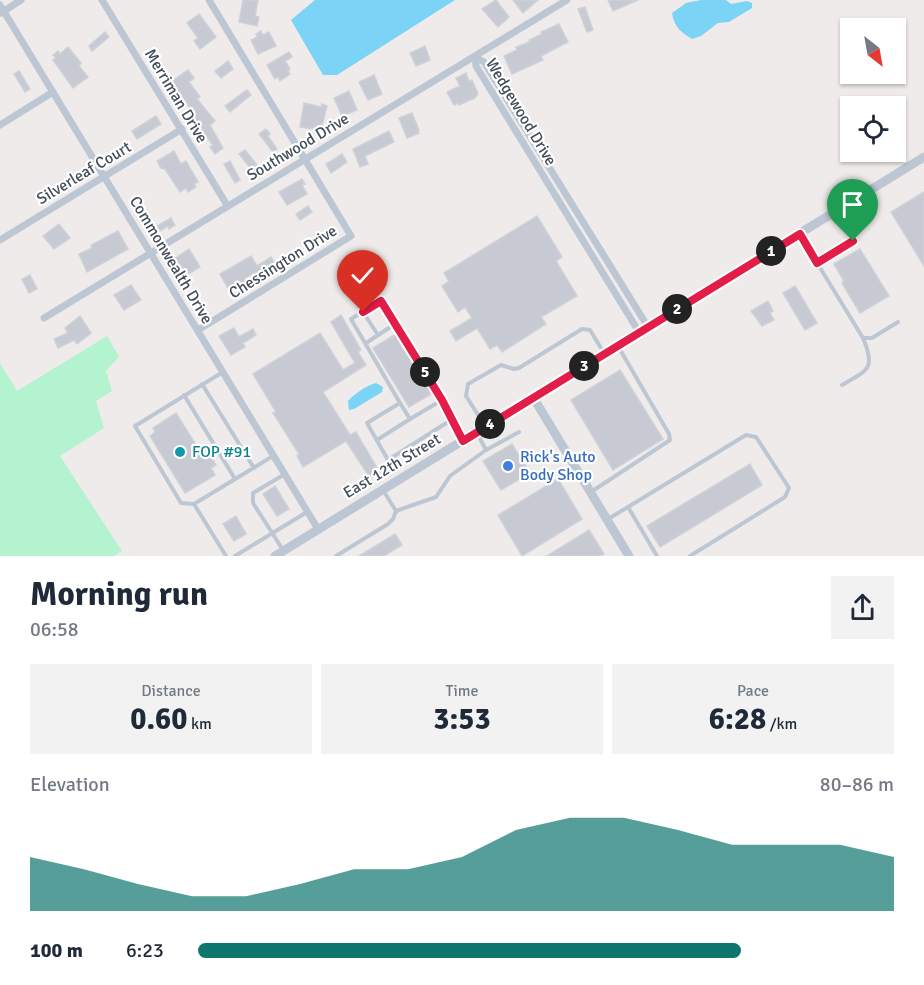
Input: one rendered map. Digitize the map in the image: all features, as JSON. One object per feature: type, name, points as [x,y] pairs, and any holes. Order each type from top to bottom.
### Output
[{"type":"street","points":[[1,10],[21,0]]},
{"type":"street","name":"Merriman Drive","points":[[102,0],[227,206]]},
{"type":"street","points":[[210,0],[305,159]]},
{"type":"street","name":"Southwood Drive","points":[[44,318],[567,0]]},
{"type":"street","name":"Commonwealth Drive","points":[[1,10],[318,529]]},
{"type":"street","name":"Wedgewood Drive","points":[[475,57],[484,62],[644,329]]},
{"type":"street","points":[[0,125],[53,92]]},
{"type":"street","name":"Silverleaf Court","points":[[0,240],[182,129]]},
{"type":"street","name":"East 12th Street","points":[[275,556],[924,157]]},
{"type":"street","name":"Chessington Drive","points":[[198,330],[351,236],[305,159]]},
{"type":"street","points":[[533,398],[629,556]]},
{"type":"lane","points":[[800,234],[863,338],[870,357],[868,366],[860,375],[842,386]]},
{"type":"lane","points":[[817,263],[853,241]]},
{"type":"lane","points":[[410,419],[351,320],[381,301],[442,400],[450,420],[463,441]]},
{"type":"lane","points":[[363,312],[378,335]]},
{"type":"lane","points":[[863,338],[872,338],[898,322]]},
{"type":"lane","points":[[366,343],[395,324]]},
{"type":"lane","points":[[485,427],[466,396],[468,384],[501,365],[514,369],[519,368],[582,329],[590,330],[604,354]]},
{"type":"lane","points":[[590,493],[670,440],[669,434],[618,345]]},
{"type":"lane","points":[[223,372],[135,426],[181,503],[194,504],[274,456]]},
{"type":"lane","points":[[202,384],[254,468]]},
{"type":"lane","points":[[184,395],[235,479]]},
{"type":"lane","points":[[377,440],[442,400]]},
{"type":"lane","points":[[400,403],[367,423],[388,460],[450,420]]},
{"type":"lane","points":[[476,432],[486,450]]},
{"type":"lane","points":[[396,511],[436,497],[450,477],[486,450],[519,432]]},
{"type":"lane","points":[[607,519],[746,435],[756,437],[789,488],[785,497],[690,556]]},
{"type":"lane","points":[[284,550],[253,502],[253,492],[285,474]]},
{"type":"lane","points":[[382,490],[396,511]]},
{"type":"lane","points":[[194,504],[226,556]]},
{"type":"lane","points":[[628,507],[657,556]]},
{"type":"lane","points":[[235,556],[308,511]]},
{"type":"lane","points":[[336,556],[388,524],[396,511]]},
{"type":"green space","points":[[107,336],[119,357],[106,371],[112,391],[96,401],[104,428],[60,456],[122,551],[114,556],[0,556],[0,363],[17,391]]},
{"type":"water","points":[[315,0],[455,0],[337,75],[323,75],[291,20]]},
{"type":"water","points":[[701,0],[726,0],[731,4],[747,1],[752,3],[752,8],[729,22],[718,23],[701,36],[692,39],[679,29],[672,13],[686,3]]},
{"type":"water","points":[[376,383],[383,387],[382,392],[349,410],[348,401],[361,390]]},
{"type":"building","points":[[243,0],[258,0],[255,16],[259,17],[257,26],[239,22]]},
{"type":"building","points":[[496,0],[509,17],[498,27],[482,9]]},
{"type":"building","points":[[513,0],[538,0],[523,13]]},
{"type":"building","points":[[608,0],[638,0],[613,11]]},
{"type":"building","points":[[585,7],[593,30],[587,32],[578,9]]},
{"type":"building","points":[[199,14],[216,37],[200,49],[194,41],[198,38],[187,23]]},
{"type":"building","points":[[559,24],[568,42],[541,56],[543,60],[512,74],[504,56],[517,50],[516,47],[530,42],[529,40],[542,34],[541,32]]},
{"type":"building","points":[[261,31],[263,35],[269,32],[276,46],[258,54],[251,40]]},
{"type":"building","points":[[105,32],[109,37],[92,51],[89,46]]},
{"type":"building","points":[[425,46],[430,60],[416,66],[410,53]]},
{"type":"building","points":[[68,47],[81,63],[79,66],[88,77],[73,88],[53,60],[56,58],[53,55],[58,51],[60,54]]},
{"type":"building","points":[[289,52],[292,57],[285,61],[290,74],[280,81],[278,77],[275,79],[267,65]]},
{"type":"building","points":[[228,61],[233,69],[221,78],[215,71]]},
{"type":"building","points":[[188,70],[194,78],[189,82],[200,97],[197,99],[215,121],[210,125],[223,148],[215,154],[210,147],[213,145],[201,130],[203,129],[190,114],[193,112],[177,91],[174,93],[168,84]]},
{"type":"building","points":[[19,71],[30,89],[25,92],[14,74]]},
{"type":"building","points":[[466,73],[478,94],[475,98],[454,105],[447,92],[460,86],[456,78]]},
{"type":"building","points":[[374,75],[382,94],[368,100],[359,82]]},
{"type":"building","points":[[247,90],[251,95],[230,112],[225,106]]},
{"type":"building","points":[[349,91],[357,110],[342,116],[334,98]]},
{"type":"building","points":[[304,103],[327,106],[321,130],[300,127]]},
{"type":"building","points":[[412,113],[419,133],[407,138],[399,118]]},
{"type":"building","points":[[156,116],[161,124],[137,139],[132,131]]},
{"type":"building","points":[[266,129],[277,149],[273,152],[259,134]]},
{"type":"building","points":[[389,131],[394,142],[365,156],[368,164],[360,167],[353,149]]},
{"type":"building","points":[[245,150],[261,170],[256,175],[239,154]]},
{"type":"building","points":[[174,151],[181,164],[186,161],[198,182],[194,184],[196,187],[188,192],[186,188],[180,192],[157,161]]},
{"type":"building","points":[[342,154],[347,162],[331,173],[326,164]]},
{"type":"building","points":[[230,161],[240,180],[235,183],[224,164]]},
{"type":"building","points":[[302,179],[305,184],[302,185],[307,194],[287,205],[279,192]]},
{"type":"building","points":[[924,192],[924,266],[891,212]]},
{"type":"building","points":[[308,206],[312,212],[300,220],[296,214]]},
{"type":"building","points":[[537,216],[562,257],[556,261],[577,296],[541,317],[546,324],[502,352],[497,345],[490,349],[477,328],[456,341],[450,331],[472,318],[465,307],[458,312],[442,286],[449,281],[444,273]]},
{"type":"building","points":[[171,218],[175,225],[160,231],[157,226]]},
{"type":"building","points":[[59,224],[70,238],[54,249],[43,236]]},
{"type":"building","points":[[118,231],[128,249],[87,272],[79,254]]},
{"type":"building","points":[[189,249],[200,267],[185,276],[174,259]]},
{"type":"building","points":[[860,249],[889,296],[860,313],[842,283],[844,281],[834,264]]},
{"type":"building","points":[[251,256],[257,266],[271,257],[276,265],[257,276],[255,273],[245,278],[247,282],[230,292],[220,274]]},
{"type":"building","points":[[30,275],[37,289],[29,293],[22,279]]},
{"type":"building","points":[[131,285],[141,300],[124,310],[114,295]]},
{"type":"building","points":[[795,286],[817,323],[805,330],[783,293]]},
{"type":"building","points":[[768,301],[774,320],[762,326],[751,311]]},
{"type":"building","points":[[341,315],[361,350],[358,352],[366,365],[323,392],[350,435],[356,432],[380,473],[370,478],[346,441],[303,467],[297,456],[299,454],[273,413],[276,412],[253,374],[320,333],[343,370],[355,363],[331,322]]},
{"type":"building","points":[[80,316],[91,333],[77,344],[74,340],[58,348],[54,339],[68,333],[65,328]]},
{"type":"building","points":[[234,328],[239,337],[253,329],[256,335],[243,343],[245,347],[231,355],[219,336]]},
{"type":"building","points":[[396,334],[433,393],[409,407],[373,348]]},
{"type":"building","points":[[620,370],[663,439],[613,470],[571,400]]},
{"type":"building","name":"FOP #91","points":[[176,413],[201,453],[206,450],[216,465],[211,468],[215,475],[185,493],[150,436],[155,432],[153,428]]},
{"type":"building","points":[[512,444],[530,473],[501,490],[483,461]]},
{"type":"building","points":[[750,464],[762,485],[660,547],[647,526]]},
{"type":"building","points":[[558,479],[582,519],[522,556],[498,515]]},
{"type":"building","points":[[275,486],[289,509],[277,516],[263,494]]},
{"type":"building","points":[[236,516],[246,534],[234,541],[223,524]]},
{"type":"building","points":[[589,530],[604,554],[600,556],[547,556]]},
{"type":"building","points":[[395,534],[402,545],[384,556],[359,556]]},
{"type":"place","name":"FOP #91","points":[[180,452]]},
{"type":"place","name":"Rick's Auto Body Shop","points":[[508,466]]},
{"type":"route","points":[[363,312],[381,301],[442,400],[450,420],[463,441],[800,234],[817,263],[853,241]]}]
